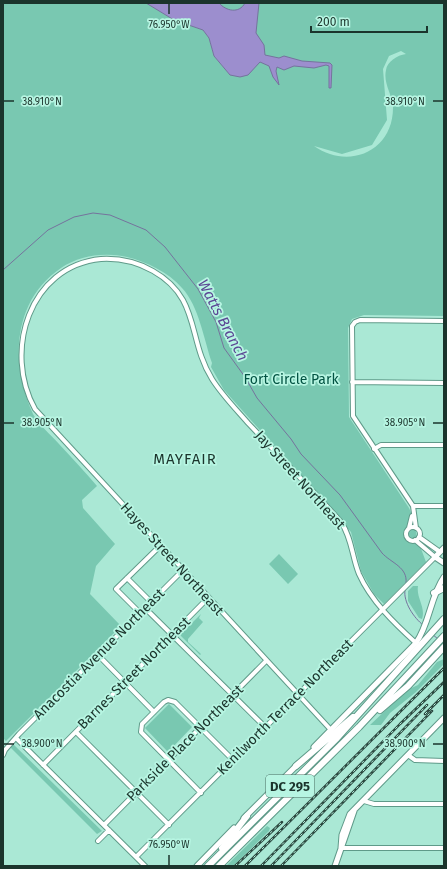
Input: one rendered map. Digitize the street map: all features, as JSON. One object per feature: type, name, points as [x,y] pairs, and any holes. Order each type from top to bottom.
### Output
[{"type":"highway","points":[[434,594],[444,588]]},
{"type":"highway","name":"DC 295","points":[[208,866],[328,748],[444,620]]},
{"type":"highway","name":"DC 295","points":[[219,866],[359,728],[444,636]]},
{"type":"highway","points":[[359,728],[408,686],[442,649]]},
{"type":"highway","points":[[296,766],[369,703]]},
{"type":"highway","points":[[208,866],[239,828],[246,816]]},
{"type":"main road","points":[[443,552],[436,557],[444,563]]},
{"type":"main road","points":[[197,866],[416,643],[428,618],[434,594],[444,577]]},
{"type":"main road","points":[[335,866],[341,848],[340,842],[346,823],[354,811],[444,718]]},
{"type":"street","name":"Jay Street Northeast","points":[[26,380],[22,360],[22,340],[28,316],[36,299],[48,284],[63,272],[82,263],[98,260],[120,260],[138,264],[156,273],[172,285],[188,309],[202,360],[211,378],[224,396],[343,526],[351,542],[361,578],[372,596],[416,643]]},
{"type":"street","points":[[417,539],[419,531],[416,528],[413,506],[353,416],[352,328],[355,322],[360,320],[444,320]]},
{"type":"street","name":"Hayes Street Northeast","points":[[26,380],[34,406],[41,417],[331,730]]},
{"type":"street","points":[[352,382],[444,382]]},
{"type":"street","points":[[374,448],[382,445],[444,445]]},
{"type":"street","points":[[413,506],[444,506]]},
{"type":"street","points":[[413,513],[410,528],[407,531],[407,538],[417,539],[443,552]]},
{"type":"street","points":[[410,528],[416,528]]},
{"type":"street","points":[[417,539],[436,557]]},
{"type":"street","points":[[140,613],[116,589],[160,546]]},
{"type":"street","name":"Kenilworth Terrace Northeast","points":[[136,857],[436,557]]},
{"type":"street","name":"Anacostia Avenue Northeast","points":[[3,754],[4,750],[182,570]]},
{"type":"street","points":[[128,578],[151,602]]},
{"type":"street","name":"Barnes Street Northeast","points":[[43,765],[208,598]]},
{"type":"street","points":[[145,608],[265,727]]},
{"type":"street","points":[[98,655],[154,712]]},
{"type":"street","name":"Parkside Place Northeast","points":[[104,825],[266,661]]},
{"type":"street","points":[[201,793],[141,732],[142,724],[164,702],[173,701],[233,760]]},
{"type":"street","points":[[76,732],[169,825]]},
{"type":"street","points":[[16,738],[145,866]]},
{"type":"street","points":[[408,755],[415,760],[444,761]]},
{"type":"street","points":[[364,801],[374,804],[444,804]]},
{"type":"street","points":[[98,841],[109,830]]},
{"type":"street","points":[[341,848],[444,848]]},
{"type":"green space","name":"Fort Circle Park","points":[[3,3],[146,3],[174,20],[203,30],[209,38],[214,56],[230,75],[213,3],[444,3],[444,316],[364,315],[352,319],[348,328],[349,417],[409,508],[414,519],[417,538],[426,562],[384,604],[374,594],[361,571],[351,532],[224,390],[211,367],[212,363],[193,304],[182,288],[164,272],[157,268],[127,257],[101,255],[84,257],[76,260],[61,268],[45,282],[33,298],[25,316],[20,335],[19,355],[21,375],[33,414],[42,426],[97,486],[82,500],[83,508],[115,544],[96,566],[90,594],[121,626],[6,741],[3,738]],"holes":[[[401,51],[406,54],[393,59],[387,67],[385,75],[393,106],[391,122],[386,135],[377,145],[367,152],[354,156],[341,156],[327,153],[314,146],[342,154],[372,145],[387,120],[383,69],[389,56]]]},
{"type":"green space","points":[[279,554],[298,574],[288,584],[269,564]]},
{"type":"green space","points":[[413,586],[418,586],[418,595],[423,610],[422,619],[419,618],[408,601],[408,591]]},
{"type":"green space","points":[[201,614],[199,618],[203,622],[188,639],[188,642],[201,654],[200,655],[180,635]]},
{"type":"green space","points":[[444,659],[444,664],[416,692],[390,713],[381,725],[370,725],[407,690],[418,685],[437,662]]},
{"type":"green space","points":[[169,704],[192,727],[169,751],[167,751],[145,728]]},
{"type":"green space","points":[[13,744],[102,831],[97,834],[10,747]]},
{"type":"green space","points":[[267,826],[270,828],[269,831],[233,866],[226,866]]},
{"type":"shaded area","points":[[146,3],[219,3],[225,8],[236,10],[245,3],[259,3],[256,33],[264,45],[265,55],[279,58],[284,56],[302,61],[330,63],[332,65],[331,88],[329,88],[329,66],[326,65],[314,68],[294,66],[284,70],[277,67],[276,71],[279,85],[273,77],[269,66],[260,62],[248,75],[240,77],[230,75],[214,56],[209,38],[203,30],[174,20]]},
{"type":"waterway","name":"Watts Branch","points":[[3,270],[48,230],[74,217],[93,213],[110,215],[146,230],[165,247],[198,289],[216,322],[224,348],[245,377],[257,398],[291,439],[301,454],[340,495],[382,553],[402,569],[406,578],[406,583]]},
{"type":"waterway","name":"Watts Branch","points":[[405,590],[407,605],[423,625]]},
{"type":"waterway","name":"Watts Branch","points":[[432,634],[438,639]]},
{"type":"railway","points":[[245,866],[444,668]]},
{"type":"railway","points":[[261,866],[400,724],[444,682]]},
{"type":"railway","points":[[425,714],[444,695]]},
{"type":"railway","points":[[271,866],[427,705]]},
{"type":"railway","points":[[281,866],[432,711]]},
{"type":"railway","points":[[235,866],[282,822]]},
{"type":"district","name":"MAYFAIR","points":[[185,459]]}]
